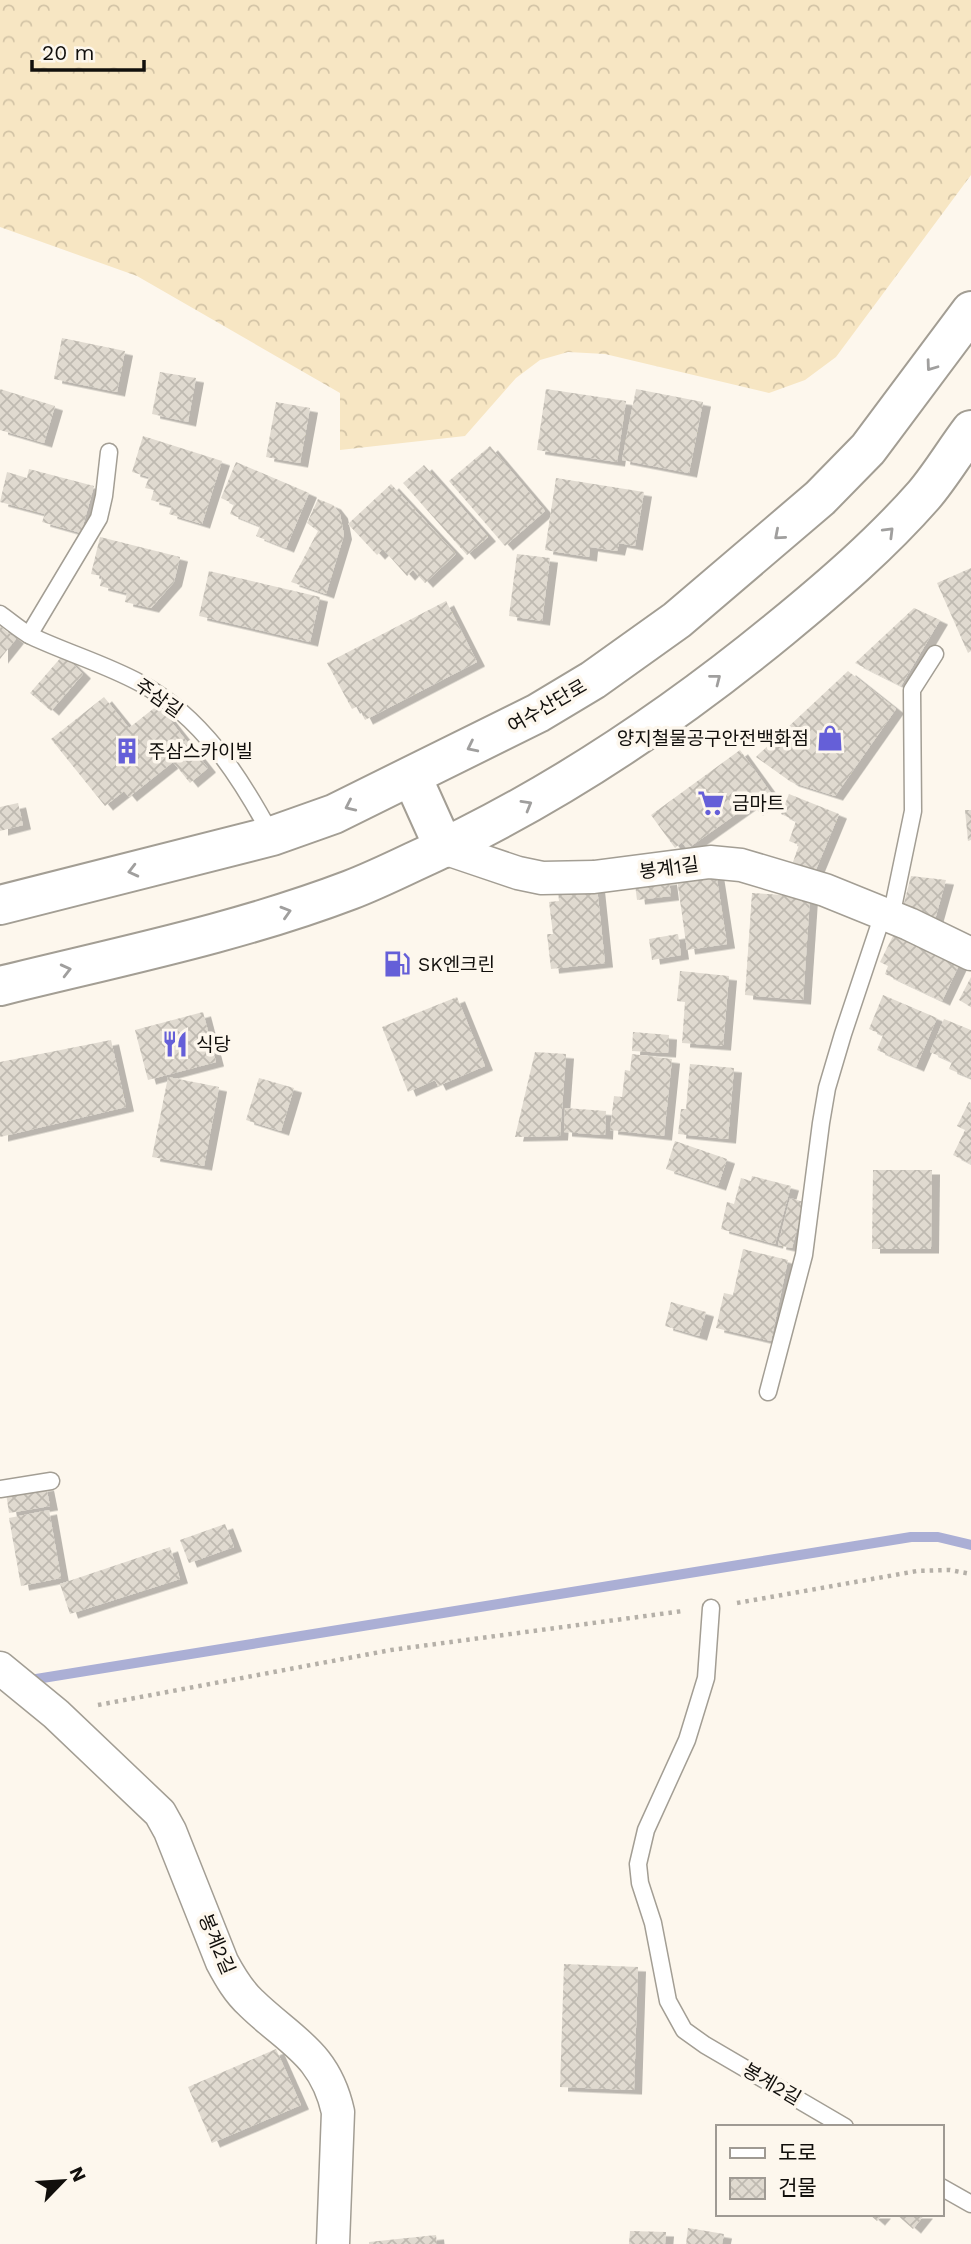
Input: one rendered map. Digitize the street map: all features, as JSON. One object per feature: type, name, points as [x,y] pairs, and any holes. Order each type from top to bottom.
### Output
[{"type":"street","name":"여수산단로","points":[[0,905],[272,836],[334,814],[538,713],[593,680],[649,642],[711,593],[812,506],[868,449],[971,311]]},
{"type":"street","points":[[0,986],[295,910],[352,889],[444,848],[515,812],[600,760],[697,694],[849,571],[926,493],[971,430]]},
{"type":"street","points":[[412,777],[444,848]]},
{"type":"street","name":"봉계1길","points":[[444,848],[518,873],[542,878],[594,877],[710,862],[726,863],[825,890],[971,954]]},
{"type":"street","name":"봉계2길","points":[[0,1668],[50,1709],[160,1813],[233,1983],[249,2001],[314,2059],[324,2074],[333,2091],[338,2112],[332,2244]]},
{"type":"lane","points":[[29,635],[99,517],[109,452]]},
{"type":"lane","name":"주삼길","points":[[0,614],[29,635],[141,683],[174,706],[200,729],[223,755],[250,795],[272,836]]},
{"type":"lane","points":[[768,1392],[804,1255],[827,1088],[843,1034],[887,915],[913,811],[912,690],[935,654]]},
{"type":"lane","points":[[0,1489],[51,1481]]},
{"type":"lane","name":"봉계2길","points":[[711,1608],[706,1678],[687,1740],[646,1830],[638,1864],[640,1883],[653,1923],[663,1985],[668,2001],[684,2030],[842,2125]]},
{"type":"lane","points":[[943,2189],[971,2204]]},
{"type":"path","points":[[50,1709],[391,1650],[711,1608],[917,1571],[950,1570],[971,1574]]},
{"type":"green space","points":[[0,0],[971,0],[971,175],[836,357],[805,380],[769,393],[605,354],[568,352],[540,360],[516,378],[465,436],[340,450],[340,393],[137,276],[0,227]]},
{"type":"building","points":[[62,338],[125,351],[117,392],[54,379]]},
{"type":"building","points":[[160,372],[196,378],[188,422],[152,414]]},
{"type":"building","points":[[0,389],[55,406],[44,443],[0,430]]},
{"type":"building","points":[[546,389],[626,401],[617,462],[537,450]]},
{"type":"building","points":[[636,389],[703,402],[689,473],[622,460]]},
{"type":"building","points":[[276,402],[310,408],[300,463],[266,457]]},
{"type":"building","points":[[143,436],[222,461],[202,524],[169,514],[172,506],[151,500],[154,490],[145,488],[149,477],[132,472]]},
{"type":"building","points":[[490,446],[545,511],[505,546],[449,481]]},
{"type":"building","points":[[236,462],[309,493],[286,548],[256,536],[260,526],[230,514],[234,504],[221,498]]},
{"type":"building","points":[[424,465],[488,537],[467,555],[403,483]]},
{"type":"building","points":[[29,469],[94,486],[81,533],[42,522],[45,514],[0,502],[7,472],[27,478]]},
{"type":"building","points":[[556,478],[644,492],[635,546],[619,543],[617,551],[590,547],[589,557],[545,550]]},
{"type":"building","points":[[391,484],[456,554],[425,583],[413,570],[407,576],[383,549],[377,555],[348,524]]},
{"type":"building","points":[[318,499],[333,505],[340,514],[344,535],[326,594],[291,582],[318,531],[307,523]]},
{"type":"building","points":[[100,537],[180,557],[174,582],[151,608],[125,602],[127,593],[100,586],[102,576],[91,574]]},
{"type":"building","points":[[517,554],[550,558],[542,621],[509,616]]},
{"type":"building","points":[[971,568],[971,651],[968,653],[937,583]]},
{"type":"building","points":[[209,571],[320,597],[310,642],[199,616]]},
{"type":"building","points":[[446,601],[477,662],[365,720],[358,706],[352,709],[327,663]]},
{"type":"building","points":[[914,608],[940,620],[901,686],[855,663]]},
{"type":"building","points":[[0,626],[16,639],[0,659]]},
{"type":"building","points":[[63,655],[83,674],[51,711],[30,693]]},
{"type":"building","points":[[848,671],[896,709],[835,796],[791,782],[756,757]]},
{"type":"building","name":"주삼스카이빌","points":[[104,697],[129,728],[158,705],[208,768],[190,783],[173,762],[129,797],[124,791],[105,806],[51,739]]},
{"type":"building","points":[[740,750],[774,797],[755,811],[749,805],[687,849],[682,842],[675,848],[651,815]]},
{"type":"building","points":[[789,794],[839,814],[815,872],[793,862],[799,845],[789,841],[796,821],[781,814]]},
{"type":"building","points":[[18,803],[23,825],[0,831],[0,807]]},
{"type":"building","points":[[965,810],[971,810],[971,840],[968,841]]},
{"type":"building","points":[[716,873],[727,944],[687,950],[677,879]]},
{"type":"building","points":[[911,876],[946,880],[934,923],[903,907]]},
{"type":"building","points":[[669,880],[671,896],[637,900],[635,884]]},
{"type":"building","points":[[597,887],[605,963],[551,969],[547,934],[553,934],[549,902],[559,901],[558,891]]},
{"type":"building","points":[[752,893],[810,897],[803,1000],[745,995]]},
{"type":"building","points":[[895,932],[960,963],[942,1001],[885,974],[888,966],[880,962]]},
{"type":"building","points":[[678,934],[681,955],[652,960],[649,939]]},
{"type":"building","points":[[680,971],[729,976],[723,1046],[682,1043],[685,1002],[677,1001]]},
{"type":"building","points":[[971,977],[971,1007],[959,1000]]},
{"type":"building","points":[[883,995],[937,1018],[916,1067],[877,1050],[883,1035],[869,1029]]},
{"type":"building","points":[[457,997],[485,1066],[438,1086],[435,1080],[408,1092],[382,1027]]},
{"type":"building","points":[[203,1012],[216,1062],[148,1080],[135,1030]]},
{"type":"building","points":[[944,1019],[971,1030],[971,1078],[949,1069],[952,1062],[930,1052]]},
{"type":"building","points":[[633,1032],[669,1035],[668,1053],[632,1051]]},
{"type":"building","points":[[111,1040],[126,1107],[0,1137],[0,1062]]},
{"type":"building","points":[[535,1052],[566,1054],[560,1136],[515,1137]]},
{"type":"building","points":[[632,1054],[672,1059],[664,1136],[610,1130],[614,1096],[622,1097],[625,1070],[630,1071]]},
{"type":"building","points":[[690,1064],[734,1068],[728,1139],[678,1134],[681,1109],[686,1109]]},
{"type":"building","points":[[168,1077],[219,1087],[204,1166],[152,1157]]},
{"type":"building","points":[[259,1078],[294,1088],[281,1131],[246,1120]]},
{"type":"building","points":[[969,1102],[971,1164],[953,1155],[965,1130],[957,1126]]},
{"type":"building","points":[[565,1108],[606,1111],[605,1135],[564,1132]]},
{"type":"building","points":[[675,1141],[727,1159],[718,1186],[666,1169]]},
{"type":"building","points":[[873,1170],[932,1170],[931,1249],[872,1249]]},
{"type":"building","points":[[752,1176],[791,1186],[775,1244],[721,1229],[727,1202],[734,1204],[741,1178],[751,1181]]},
{"type":"building","points":[[790,1198],[804,1202],[792,1248],[778,1245]]},
{"type":"building","points":[[743,1249],[788,1260],[771,1341],[716,1328],[724,1293],[733,1295]]},
{"type":"building","points":[[671,1302],[706,1312],[699,1336],[665,1326]]},
{"type":"building","points":[[46,1486],[50,1506],[9,1513],[6,1493]]},
{"type":"building","points":[[49,1510],[61,1578],[21,1586],[9,1518]]},
{"type":"building","points":[[225,1524],[234,1547],[189,1563],[180,1540]]},
{"type":"building","points":[[170,1547],[180,1579],[70,1614],[60,1584]]},
{"type":"building","points":[[564,1964],[638,1967],[634,2090],[560,2087]]},
{"type":"building","points":[[276,2049],[301,2105],[212,2143],[188,2087]]},
{"type":"building","points":[[898,2216],[923,2216],[913,2229]]},
{"type":"building","points":[[688,2228],[724,2234],[722,2244],[686,2244]]},
{"type":"building","points":[[630,2231],[666,2232],[665,2244],[629,2244]]},
{"type":"building","points":[[436,2235],[437,2244],[369,2244],[369,2242]]},
{"type":"waterway","points":[[24,1681],[911,1537],[938,1537],[971,1545]]},
{"type":"place","name":"양지철물공구안전백화점","points":[[830,738]]},
{"type":"place","name":"주삼스카이빌","points":[[127,751]]},
{"type":"place","name":"금마트","points":[[711,803]]},
{"type":"place","name":"SK엔크린","points":[[397,964]]},
{"type":"place","name":"식당","points":[[175,1044]]}]
